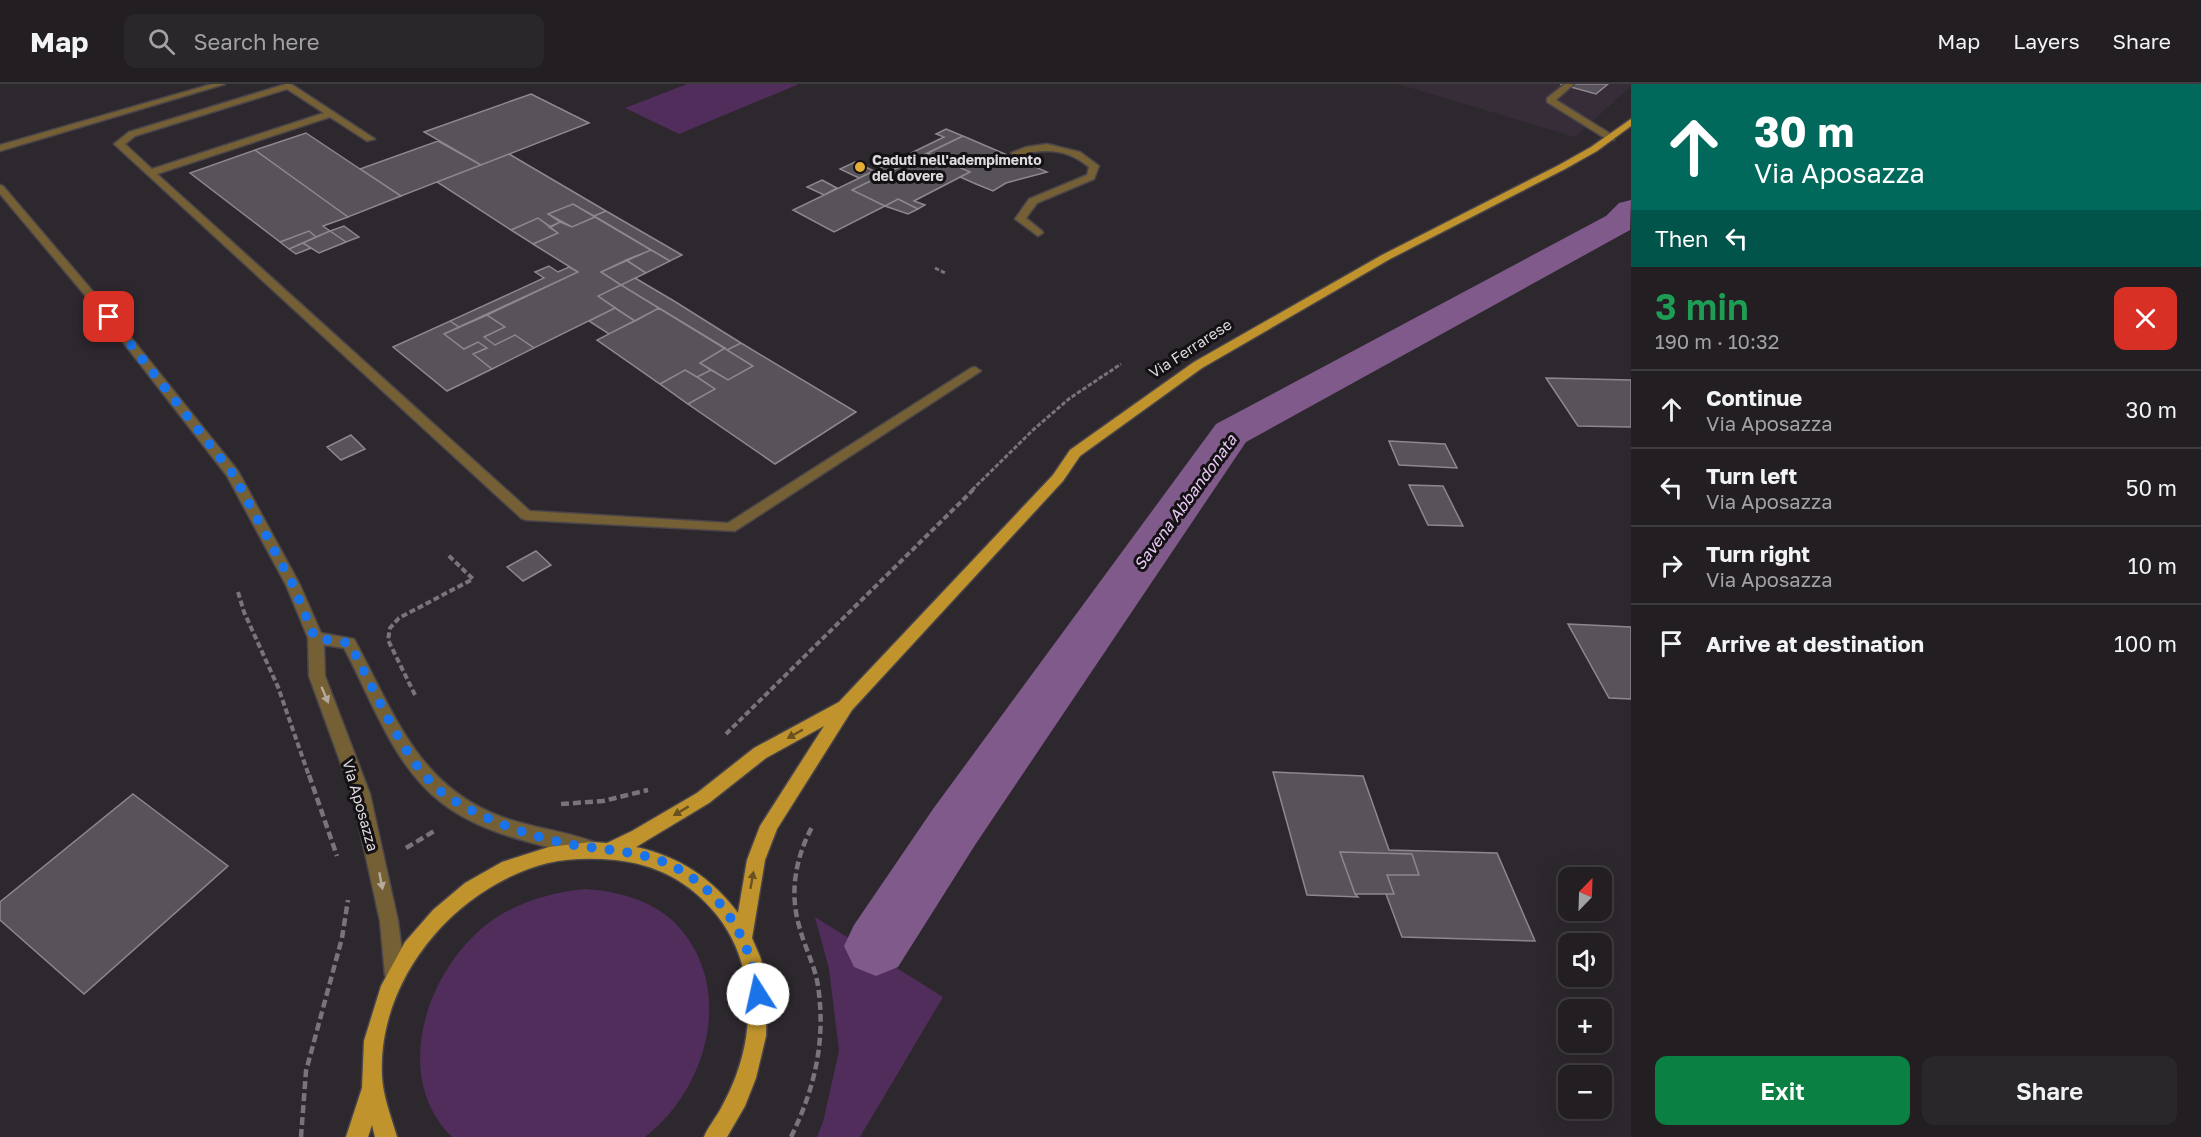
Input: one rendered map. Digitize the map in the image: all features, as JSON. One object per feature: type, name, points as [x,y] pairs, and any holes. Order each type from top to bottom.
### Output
[{"type":"main road","name":"Via Ferrarese","points":[[846,705],[1058,478],[1075,453],[1095,437],[1198,365],[1277,318],[1386,257],[1562,167],[1611,138],[1631,122]]},
{"type":"main road","points":[[613,849],[638,837],[703,798],[760,753],[846,705]]},
{"type":"main road","points":[[743,938],[756,860],[769,826],[846,705]]},
{"type":"main road","points":[[386,1137],[373,1088],[374,1036],[381,1008],[395,975],[422,933],[450,905],[480,883],[509,868],[543,855],[589,848],[613,849],[651,858],[678,869],[703,886],[724,909],[743,938],[752,961],[760,1008],[757,1038],[750,1071],[732,1112],[715,1137]]},
{"type":"main road","points":[[357,1137],[373,1088]]},
{"type":"street","points":[[0,148],[221,84]]},
{"type":"street","points":[[1570,84],[1550,100],[1611,138]]},
{"type":"street","points":[[370,139],[288,86],[132,134],[118,144],[526,515],[730,528],[975,371]]},
{"type":"street","points":[[150,173],[330,114]]},
{"type":"street","points":[[1016,153],[1034,147],[1060,148],[1082,154],[1094,166],[1091,177],[1033,201],[1020,219],[1038,233]]},
{"type":"street","name":"Via Aposazza","points":[[0,188],[109,317],[233,474],[293,585],[315,638],[317,676],[361,794],[389,921],[395,975]]},
{"type":"street","points":[[315,638],[349,643],[413,760],[448,797],[523,831],[589,848]]},
{"type":"street","points":[[722,1137],[732,1112]]},
{"type":"path","points":[[935,268],[945,273]]},
{"type":"path","points":[[720,740],[1033,430],[1070,398],[1121,363]]},
{"type":"path","points":[[419,703],[388,640],[390,628],[399,618],[473,579],[447,554]]},
{"type":"path","points":[[238,592],[244,612],[279,687],[344,872],[348,898],[342,938],[306,1071],[301,1137]]},
{"type":"path","points":[[555,804],[603,801],[652,788]]},
{"type":"path","points":[[344,872],[404,849],[441,826],[462,805]]},
{"type":"path","points":[[791,1137],[819,1071],[818,984],[798,921],[795,898],[795,869],[802,843],[814,823],[806,820]]},
{"type":"shaded area","points":[[687,84],[799,84],[679,134],[625,108]]},
{"type":"shaded area","points":[[1398,84],[1631,84],[1631,86],[1575,137]]},
{"type":"shaded area","points":[[585,889],[632,897],[653,907],[673,921],[693,946],[705,974],[709,1004],[707,1034],[699,1063],[685,1091],[667,1116],[645,1137],[452,1137],[432,1110],[422,1080],[420,1049],[426,1016],[438,985],[455,957],[477,933],[502,914],[542,897]]},
{"type":"shaded area","points":[[815,917],[943,997],[860,1137],[817,1137],[823,1122],[839,1051],[829,969]]},
{"type":"building","points":[[1560,84],[1608,84],[1596,94]]},
{"type":"building","points":[[531,94],[589,123],[481,165],[424,132]]},
{"type":"building","points":[[946,129],[963,136],[917,158],[909,154],[944,137],[936,134]]},
{"type":"building","points":[[306,133],[401,196],[348,217],[255,150]]},
{"type":"building","points":[[963,136],[1047,172],[1006,183],[993,191],[976,184],[960,177],[970,172],[928,153]]},
{"type":"building","points":[[438,141],[481,165],[401,196],[360,169]]},
{"type":"building","points":[[255,150],[348,217],[323,226],[330,231],[316,237],[309,231],[280,242],[190,173]]},
{"type":"building","points":[[928,153],[970,172],[914,201],[925,205],[918,209],[898,199],[885,206],[852,190]]},
{"type":"building","points":[[509,154],[606,211],[594,216],[573,204],[548,214],[560,222],[551,227],[538,218],[511,230],[437,182]]},
{"type":"building","points":[[909,154],[917,158],[852,190],[885,206],[834,232],[793,210]]},
{"type":"building","points":[[855,162],[874,171],[859,178],[840,169]]},
{"type":"building","points":[[822,180],[837,188],[824,195],[807,187]]},
{"type":"building","points":[[898,199],[918,209],[908,214],[885,206]]},
{"type":"building","points":[[573,204],[595,217],[572,227],[548,214]]},
{"type":"building","points":[[606,211],[682,255],[670,261],[594,216]]},
{"type":"building","points":[[595,217],[651,250],[601,272],[621,285],[598,296],[615,308],[534,348],[515,335],[495,345],[484,337],[505,327],[487,315],[578,272],[533,244],[558,233],[549,227],[560,222],[572,227]]},
{"type":"building","points":[[538,218],[558,233],[533,244],[511,230]]},
{"type":"building","points":[[344,226],[359,237],[346,242],[330,231]]},
{"type":"building","points":[[309,231],[316,237],[289,249],[280,242]]},
{"type":"building","points":[[330,231],[346,242],[319,253],[303,243]]},
{"type":"building","points":[[303,243],[311,248],[296,254],[289,249]]},
{"type":"building","points":[[651,250],[670,261],[646,273],[626,260]]},
{"type":"building","points":[[626,260],[646,273],[621,285],[601,272]]},
{"type":"building","points":[[549,266],[558,272],[569,267],[578,272],[459,327],[450,321],[544,278],[535,272]]},
{"type":"building","points":[[635,278],[741,343],[727,350],[621,285]]},
{"type":"building","points":[[621,285],[659,308],[635,321],[598,296]]},
{"type":"building","points":[[615,308],[635,321],[609,334],[589,321]]},
{"type":"building","points":[[659,308],[725,348],[700,363],[711,370],[697,377],[685,370],[660,384],[597,340]]},
{"type":"building","points":[[487,315],[505,327],[484,337],[495,345],[515,335],[534,348],[492,369],[473,354],[487,348],[478,342],[464,349],[444,334]]},
{"type":"building","points":[[450,321],[459,327],[444,334],[464,349],[478,342],[487,348],[473,354],[492,369],[447,391],[393,347]]},
{"type":"building","points":[[741,343],[856,412],[775,464],[688,404],[715,389],[697,377],[711,370],[728,380],[753,366],[727,350]]},
{"type":"building","points":[[725,348],[753,366],[728,380],[700,363]]},
{"type":"building","points":[[685,370],[715,389],[688,404],[660,384]]},
{"type":"building","points":[[1546,378],[1631,380],[1631,427],[1578,426]]},
{"type":"building","points":[[351,435],[365,449],[341,460],[327,447]]},
{"type":"building","points":[[1389,441],[1445,444],[1457,468],[1399,465]]},
{"type":"building","points":[[1409,485],[1443,486],[1463,526],[1428,525]]},
{"type":"building","points":[[536,551],[551,565],[523,581],[507,567]]},
{"type":"building","points":[[1568,624],[1631,627],[1631,699],[1609,698]]},
{"type":"building","points":[[1273,772],[1363,776],[1389,850],[1497,853],[1535,941],[1402,937],[1386,894],[1394,894],[1387,875],[1419,875],[1412,854],[1340,852],[1358,897],[1307,895]]},
{"type":"building","points":[[133,794],[228,866],[84,994],[0,920],[0,902]]},
{"type":"building","points":[[1340,852],[1412,854],[1419,875],[1387,875],[1394,894],[1355,894]]},
{"type":"waterway","name":"Savena Abbandonata","points":[[876,946],[954,827],[1231,433],[1618,223],[1631,210]]},
{"type":"place","name":"Caduti nell'adempimento del dovere","points":[[860,167]]},
{"type":"route","points":[[109,317],[196,424],[233,474],[293,585],[315,638],[349,643],[413,760],[430,780],[448,797],[502,824],[559,842],[589,848],[613,849],[651,858],[678,869],[703,886],[724,909],[743,938],[752,961],[758,994]]}]
